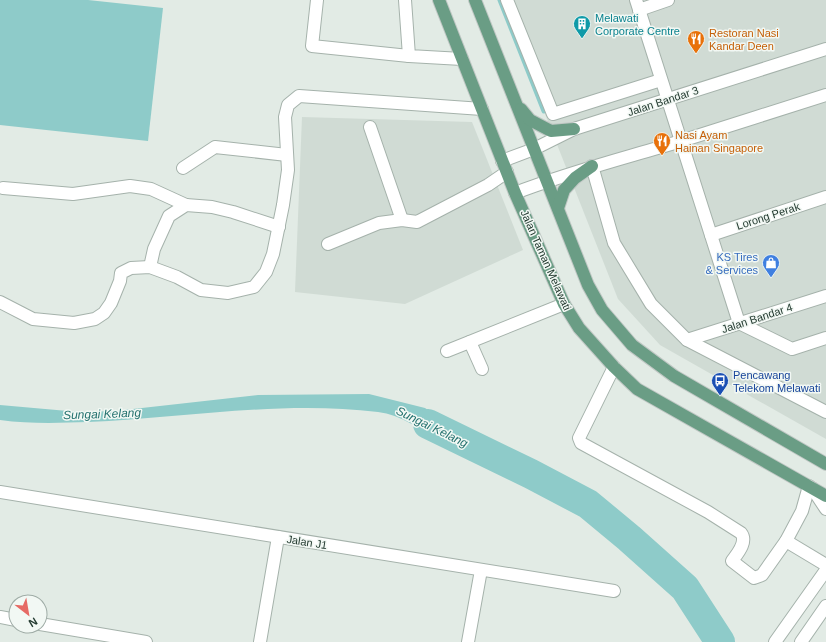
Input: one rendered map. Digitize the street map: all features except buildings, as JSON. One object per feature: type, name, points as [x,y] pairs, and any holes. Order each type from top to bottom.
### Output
[{"type":"main road","name":"Jalan Taman Melawati","points":[[438,0],[515,193],[564,304],[579,328],[614,367],[637,389],[826,496]]},
{"type":"main road","points":[[475,0],[588,285],[602,310],[632,345],[674,376],[826,464]]},
{"type":"main road","points":[[515,102],[530,120],[551,130],[574,129]]},
{"type":"main road","points":[[558,208],[564,190],[575,178],[592,166]]},
{"type":"street","points":[[317,0],[312,46],[409,56],[462,59]]},
{"type":"street","points":[[405,0],[409,56]]},
{"type":"street","points":[[507,0],[553,114],[662,80]]},
{"type":"street","points":[[668,0],[638,5],[739,323],[792,349],[826,338]]},
{"type":"street","name":"Jalan Bandar 3","points":[[502,161],[534,149],[574,129],[826,49]]},
{"type":"street","points":[[515,193],[592,166],[681,141],[826,95]]},
{"type":"street","points":[[0,302],[33,319],[74,323],[95,319],[104,313],[111,303],[120,281],[121,273],[131,268],[150,268],[177,277],[201,290],[228,293],[254,287],[266,272],[273,254],[288,170],[285,117],[288,105],[299,96],[482,108]]},
{"type":"street","points":[[370,127],[402,220]]},
{"type":"street","points":[[183,168],[215,147],[287,155]]},
{"type":"street","points":[[592,166],[614,243],[651,304],[687,340],[826,412]]},
{"type":"street","points":[[328,244],[379,223],[402,220],[417,222],[488,185],[507,172]]},
{"type":"street","points":[[3,188],[73,194],[130,186],[151,189],[186,205],[212,207],[233,212],[279,227]]},
{"type":"street","name":"Lorong Perak","points":[[711,235],[826,197]]},
{"type":"street","points":[[150,268],[154,249],[169,216],[186,205]]},
{"type":"street","name":"Jalan Bandar 4","points":[[687,340],[826,296]]},
{"type":"street","points":[[446,351],[564,304]]},
{"type":"street","points":[[470,342],[482,369]]},
{"type":"street","points":[[614,367],[579,438],[581,443],[708,512],[741,533],[744,536],[744,541],[732,562],[754,578],[762,575],[786,541],[802,511],[810,487]]},
{"type":"street","points":[[810,487],[826,509]]},
{"type":"street","name":"Jalan J1","points":[[0,492],[614,592]]},
{"type":"street","points":[[260,642],[278,537]]},
{"type":"street","points":[[786,541],[826,565]]},
{"type":"street","points":[[468,642],[481,570]]},
{"type":"street","points":[[775,642],[826,570]]},
{"type":"street","points":[[801,641],[826,606]]},
{"type":"street","points":[[48,625],[146,642]]},
{"type":"shaded area","points":[[500,0],[826,0],[826,439],[660,345],[618,299]]},
{"type":"shaded area","points":[[302,117],[472,122],[523,250],[405,304],[295,292]]},
{"type":"water","points":[[0,0],[88,0],[163,8],[148,141],[0,125]]},
{"type":"water","points":[[369,394],[425,408],[466,435],[462,446],[439,439],[395,416],[378,412],[342,409],[269,409],[124,420],[55,423],[0,420],[0,405],[79,412],[115,411],[258,395]]},
{"type":"waterway","points":[[500,0],[544,111]]},
{"type":"waterway","name":"Sungai Kelang","points":[[428,424],[531,474],[588,504],[685,588],[720,642]]},
{"type":"place","name":"Melawati Corporate Centre","points":[[582,39]]},
{"type":"place","name":"Restoran Nasi Kandar Deen","points":[[696,54]]},
{"type":"place","name":"Nasi Ayam Hainan Singapore","points":[[662,156]]},
{"type":"place","name":"KS Tires & Services","points":[[771,278]]},
{"type":"place","name":"Pencawang Telekom Melawati","points":[[720,396]]}]
